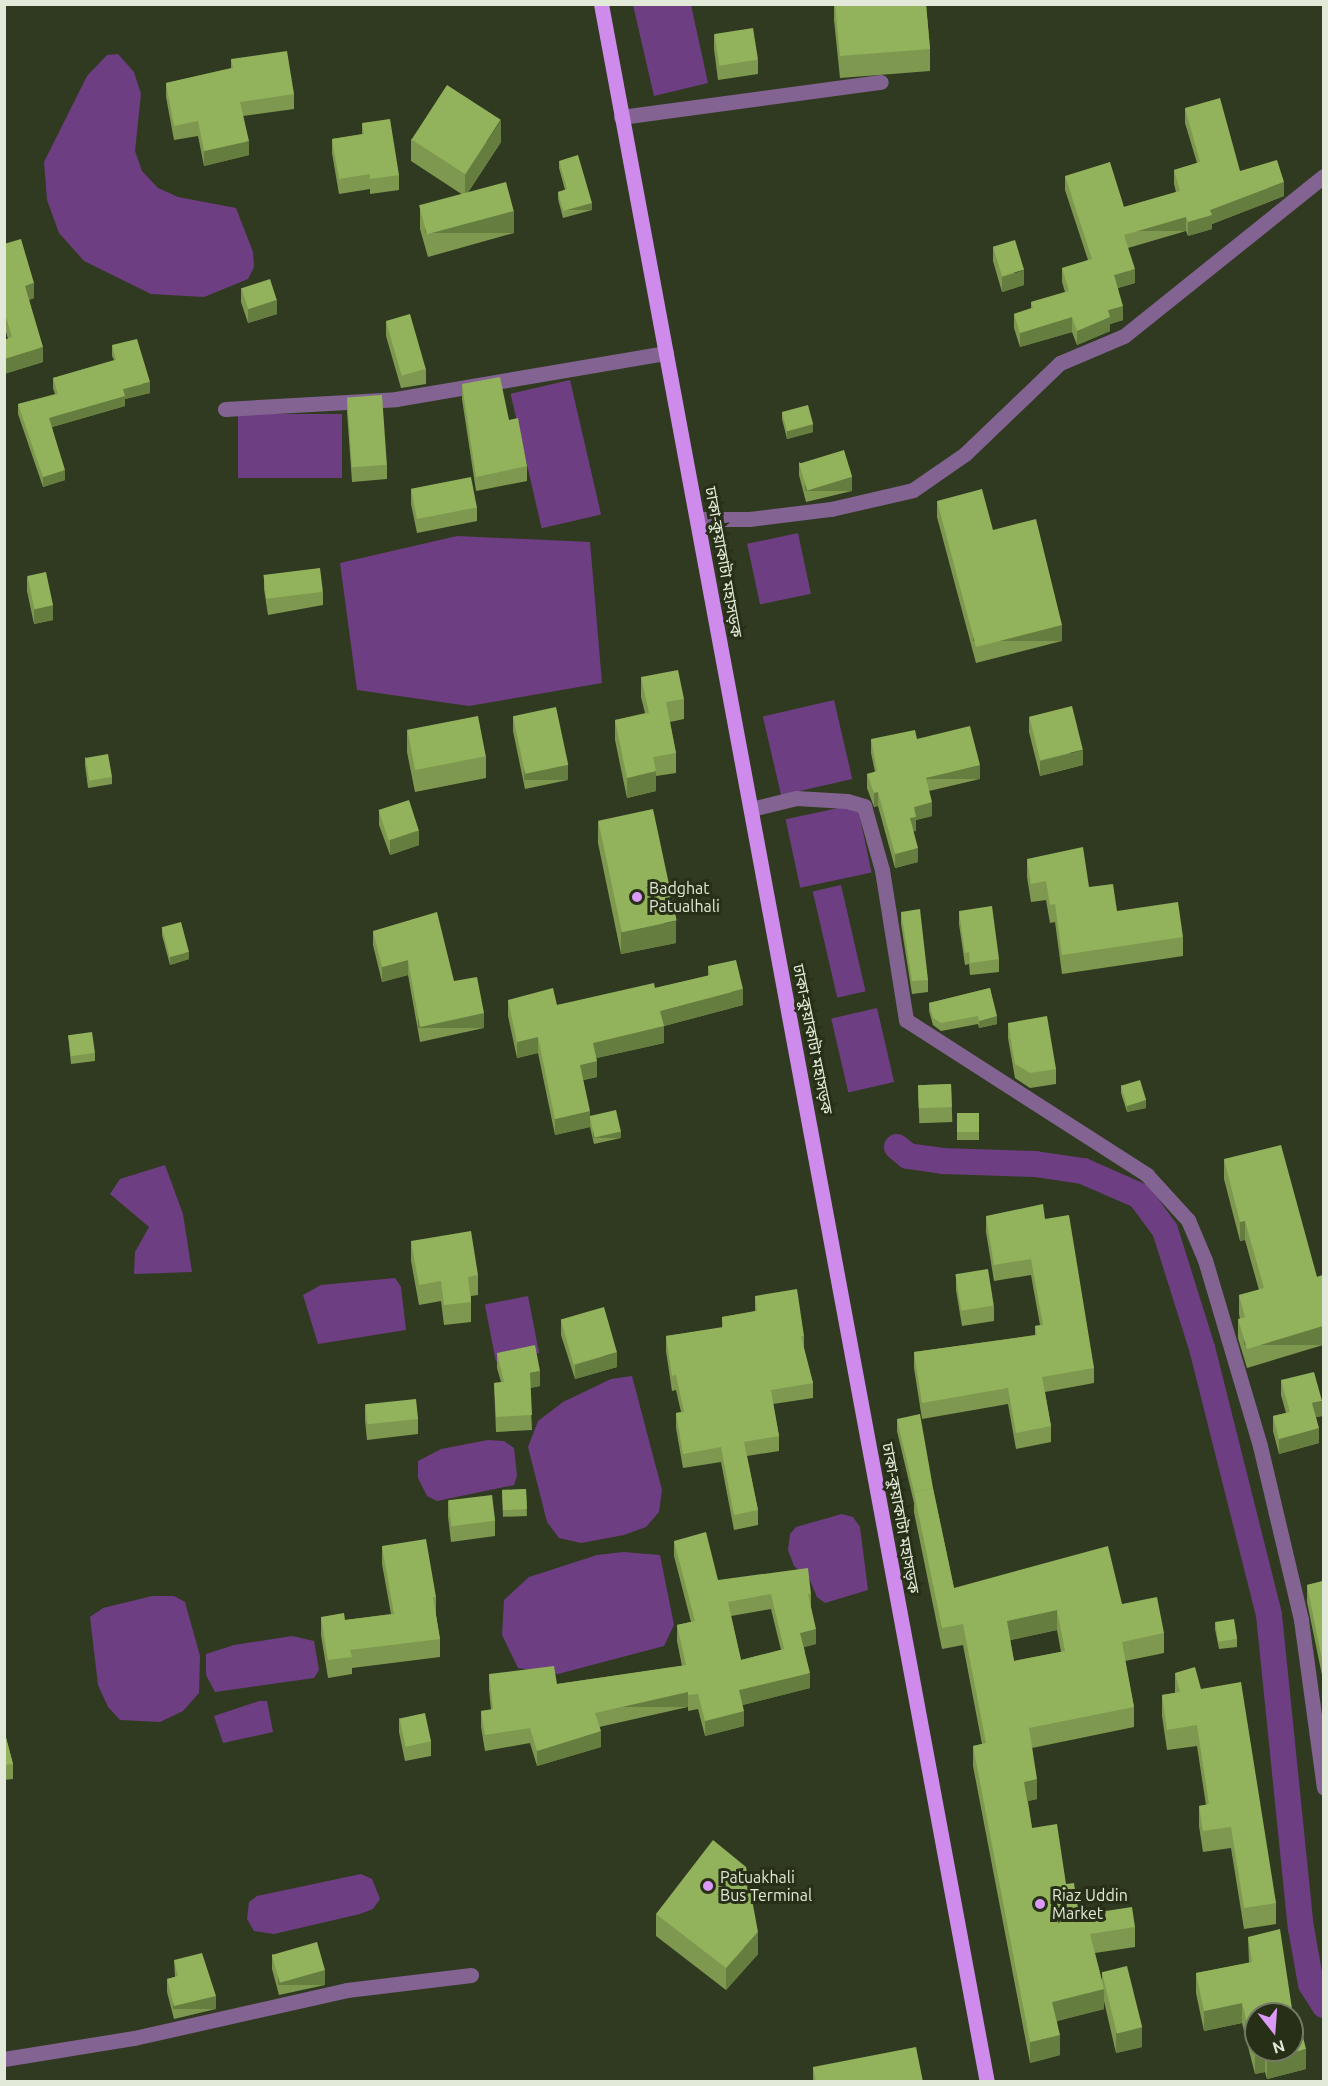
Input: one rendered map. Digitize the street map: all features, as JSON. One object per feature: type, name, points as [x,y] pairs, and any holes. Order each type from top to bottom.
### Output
[{"type":"main road","name":"ঢাকা-কুয়াকাটা মহাসড়ক","points":[[601,4],[699,519],[987,2082]]},
{"type":"street","points":[[621,117],[881,82]]},
{"type":"street","points":[[699,519],[749,519],[831,509],[913,490],[965,454],[1060,363],[1124,336],[1323,176]]},
{"type":"street","points":[[225,409],[396,399],[666,353]]},
{"type":"street","points":[[751,809],[796,798],[847,801],[864,806],[882,870],[906,1020],[1147,1175],[1188,1220],[1205,1260],[1260,1446],[1318,1699],[1323,1787]]},
{"type":"street","points":[[4,2059],[134,2038],[347,1990],[471,1975]]},
{"type":"shaded area","points":[[633,5],[691,5],[708,83],[654,96]]},
{"type":"shaded area","points":[[118,54],[134,72],[141,94],[135,151],[142,171],[158,188],[178,197],[236,208],[253,252],[254,267],[248,279],[204,297],[151,294],[84,261],[59,233],[47,200],[44,162],[87,76],[107,55]]},
{"type":"shaded area","points":[[570,380],[601,514],[542,528],[511,394]]},
{"type":"shaded area","points":[[238,414],[342,414],[342,478],[238,478]]},
{"type":"shaded area","points":[[798,533],[811,594],[760,604],[747,544]]},
{"type":"shaded area","points":[[457,536],[590,542],[602,683],[469,706],[357,690],[340,563]]},
{"type":"shaded area","points":[[834,700],[852,779],[781,795],[763,716]]},
{"type":"shaded area","points":[[857,804],[872,872],[800,888],[786,819]]},
{"type":"shaded area","points":[[841,885],[866,991],[837,998],[813,892]]},
{"type":"shaded area","points":[[877,1008],[894,1082],[848,1093],[831,1019]]},
{"type":"shaded area","points":[[165,1165],[183,1214],[192,1272],[134,1274],[135,1252],[149,1227],[110,1194],[120,1179]]},
{"type":"shaded area","points":[[395,1278],[401,1287],[406,1330],[318,1344],[303,1295],[321,1285]]},
{"type":"shaded area","points":[[528,1296],[539,1353],[496,1361],[485,1304]]},
{"type":"shaded area","points":[[632,1376],[662,1490],[659,1512],[646,1527],[624,1535],[581,1543],[559,1538],[547,1522],[528,1447],[538,1421],[563,1402],[611,1379]]},
{"type":"shaded area","points":[[488,1440],[504,1441],[514,1448],[517,1476],[514,1485],[437,1501],[427,1496],[418,1478],[418,1461],[441,1449]]},
{"type":"shaded area","points":[[842,1514],[853,1517],[860,1527],[868,1590],[825,1603],[817,1597],[809,1578],[794,1566],[788,1550],[790,1534],[796,1527]]},
{"type":"shaded area","points":[[623,1552],[660,1555],[674,1625],[664,1646],[558,1674],[518,1668],[502,1635],[504,1600],[529,1577],[597,1555]]},
{"type":"shaded area","points":[[152,1596],[174,1596],[185,1602],[200,1656],[199,1693],[183,1711],[160,1722],[120,1720],[108,1707],[98,1685],[90,1617],[103,1608]]},
{"type":"shaded area","points":[[292,1636],[314,1641],[319,1670],[314,1678],[215,1692],[206,1675],[206,1654],[234,1645]]},
{"type":"shaded area","points":[[259,1701],[267,1701],[273,1732],[223,1743],[214,1716]]},
{"type":"shaded area","points":[[361,1874],[372,1879],[380,1899],[373,1909],[274,1934],[254,1931],[247,1919],[249,1902],[257,1896]]},
{"type":"building","points":[[835,4],[926,4],[930,49],[840,56]]},
{"type":"building","points":[[753,28],[758,60],[719,66],[714,34]]},
{"type":"building","points":[[287,51],[294,94],[240,102],[249,141],[204,151],[198,121],[174,126],[166,83],[233,68],[231,59]]},
{"type":"building","points":[[447,85],[501,120],[465,174],[412,140]]},
{"type":"building","points":[[1220,98],[1240,171],[1277,160],[1284,182],[1210,210],[1212,215],[1188,222],[1186,217],[1124,235],[1135,269],[1114,275],[1123,306],[1108,310],[1110,317],[1077,331],[1072,317],[1020,333],[1014,314],[1033,308],[1031,302],[1069,291],[1062,268],[1092,259],[1065,176],[1110,162],[1124,207],[1180,191],[1174,170],[1200,162],[1185,108]]},
{"type":"building","points":[[390,119],[399,175],[370,179],[370,174],[339,179],[332,139],[364,134],[362,123]]},
{"type":"building","points":[[578,155],[592,203],[563,211],[558,192],[567,189],[559,161]]},
{"type":"building","points":[[506,182],[514,211],[427,234],[419,205]]},
{"type":"building","points":[[21,239],[34,283],[25,286],[43,347],[4,359],[4,340],[12,337],[4,310],[4,244]]},
{"type":"building","points":[[1015,240],[1024,270],[1002,276],[993,247]]},
{"type":"building","points":[[270,279],[277,300],[248,309],[241,288]]},
{"type":"building","points":[[410,314],[426,369],[402,376],[386,321]]},
{"type":"building","points":[[137,339],[150,382],[123,389],[125,396],[49,418],[65,470],[43,477],[18,404],[58,394],[53,378],[116,360],[112,345]]},
{"type":"building","points":[[500,377],[509,420],[518,418],[527,466],[476,477],[462,384]]},
{"type":"building","points":[[382,395],[387,465],[352,467],[347,397]]},
{"type":"building","points":[[808,405],[813,424],[787,431],[782,412]]},
{"type":"building","points":[[844,450],[852,477],[807,491],[799,464]]},
{"type":"building","points":[[471,477],[477,507],[417,519],[411,489]]},
{"type":"building","points":[[982,489],[993,530],[1036,519],[1062,625],[976,647],[937,501]]},
{"type":"building","points":[[320,568],[323,592],[266,599],[263,575]]},
{"type":"building","points":[[46,572],[53,605],[34,609],[27,576]]},
{"type":"building","points":[[678,670],[684,699],[666,702],[676,753],[653,757],[656,771],[627,778],[615,720],[649,713],[641,677]]},
{"type":"building","points":[[1072,706],[1083,750],[1040,760],[1029,717]]},
{"type":"building","points":[[556,707],[568,765],[525,774],[513,716]]},
{"type":"building","points":[[478,716],[486,756],[415,770],[407,730]]},
{"type":"building","points":[[970,726],[980,765],[926,778],[932,802],[914,807],[916,817],[910,818],[918,848],[895,854],[878,792],[874,793],[867,774],[877,771],[871,739],[915,730],[917,739]]},
{"type":"building","points":[[108,754],[112,777],[89,781],[85,758]]},
{"type":"building","points":[[409,800],[419,830],[388,840],[379,810]]},
{"type":"building","points":[[653,809],[677,921],[622,932],[598,821]]},
{"type":"building","points":[[1083,847],[1089,887],[1113,884],[1117,911],[1178,902],[1183,937],[1062,955],[1055,904],[1050,905],[1046,881],[1031,884],[1027,859]]},
{"type":"building","points":[[992,906],[999,959],[970,963],[969,952],[965,953],[959,911]]},
{"type":"building","points":[[920,909],[928,980],[912,981],[901,912]]},
{"type":"building","points":[[437,912],[454,981],[477,977],[484,1013],[420,1027],[408,960],[382,967],[373,931]]},
{"type":"building","points":[[181,922],[189,952],[170,957],[162,927]]},
{"type":"building","points":[[736,960],[743,989],[660,1011],[664,1026],[593,1043],[597,1061],[580,1065],[590,1111],[555,1119],[538,1037],[517,1042],[508,1000],[553,988],[557,1005],[654,983],[655,988],[710,975],[708,966]]},
{"type":"building","points":[[990,988],[997,1016],[979,1021],[978,1016],[941,1023],[933,1018],[929,1003]]},
{"type":"building","points":[[1047,1016],[1056,1069],[1030,1073],[1015,1064],[1008,1023]]},
{"type":"building","points":[[92,1032],[95,1053],[71,1056],[68,1035]]},
{"type":"building","points":[[1140,1080],[1146,1100],[1127,1106],[1121,1086]]},
{"type":"building","points":[[951,1084],[952,1107],[919,1108],[918,1085]]},
{"type":"building","points":[[616,1110],[621,1131],[595,1138],[590,1116]]},
{"type":"building","points":[[957,1113],[979,1113],[979,1132],[957,1132]]},
{"type":"building","points":[[1281,1145],[1317,1277],[1323,1275],[1323,1326],[1247,1349],[1238,1319],[1245,1317],[1239,1295],[1264,1288],[1245,1221],[1240,1222],[1224,1159]]},
{"type":"building","points":[[1043,1204],[1045,1219],[1069,1215],[1094,1368],[1042,1377],[1051,1426],[1016,1433],[1008,1388],[922,1403],[914,1352],[1037,1335],[1035,1326],[1043,1325],[1031,1259],[994,1265],[986,1216]]},
{"type":"building","points":[[471,1231],[478,1275],[468,1277],[471,1302],[444,1305],[441,1281],[419,1285],[411,1241]]},
{"type":"building","points":[[988,1269],[994,1306],[961,1311],[955,1274]]},
{"type":"building","points":[[797,1289],[804,1336],[801,1336],[813,1383],[771,1390],[779,1436],[744,1442],[758,1510],[734,1515],[721,1447],[683,1454],[676,1413],[684,1412],[676,1375],[672,1376],[666,1336],[723,1327],[722,1317],[757,1311],[755,1296]]},
{"type":"building","points":[[604,1307],[617,1352],[574,1365],[561,1319]]},
{"type":"building","points":[[535,1345],[540,1371],[530,1373],[532,1415],[496,1417],[494,1383],[504,1382],[497,1353]]},
{"type":"building","points":[[1314,1372],[1322,1401],[1312,1403],[1319,1428],[1279,1439],[1273,1416],[1290,1412],[1281,1380]]},
{"type":"building","points":[[416,1399],[418,1419],[367,1424],[365,1404]]},
{"type":"building","points":[[920,1414],[933,1488],[914,1492],[897,1419]]},
{"type":"building","points":[[933,1488],[954,1588],[1108,1546],[1122,1604],[1157,1597],[1164,1633],[1122,1642],[1134,1707],[1029,1728],[1037,1779],[1024,1782],[1032,1828],[1057,1824],[1066,1884],[1074,1883],[1079,1915],[1132,1907],[1135,1927],[1090,1934],[1104,1989],[1052,2002],[1060,2035],[1030,2042],[973,1746],[986,1743],[963,1624],[942,1628],[914,1492]],"holes":[[[1057,1610],[1065,1651],[1014,1661],[1007,1621]]]},
{"type":"building","points":[[526,1489],[527,1509],[503,1510],[502,1490]]},
{"type":"building","points":[[492,1495],[495,1521],[451,1526],[448,1500]]},
{"type":"building","points":[[706,1532],[718,1580],[808,1568],[811,1594],[808,1594],[816,1629],[800,1633],[810,1673],[739,1690],[744,1711],[705,1721],[698,1694],[688,1695],[688,1692],[595,1713],[601,1731],[537,1751],[530,1728],[485,1735],[481,1711],[493,1709],[489,1674],[554,1666],[557,1684],[686,1665],[677,1625],[695,1621],[674,1541]],"holes":[[[771,1594],[784,1649],[741,1660],[728,1602]]]},
{"type":"building","points":[[426,1539],[436,1597],[433,1597],[440,1639],[350,1650],[352,1657],[328,1660],[321,1617],[344,1613],[345,1620],[394,1614],[382,1546]]},
{"type":"building","points":[[1323,1581],[1323,1664],[1307,1585]]},
{"type":"building","points":[[1234,1619],[1237,1639],[1218,1642],[1215,1622]]},
{"type":"building","points":[[1195,1667],[1201,1689],[1241,1682],[1276,1903],[1244,1908],[1231,1827],[1203,1831],[1199,1806],[1209,1804],[1197,1725],[1167,1730],[1162,1695],[1180,1692],[1175,1673]]},
{"type":"building","points":[[425,1713],[431,1741],[406,1747],[400,1718]]},
{"type":"building","points":[[4,1730],[13,1764],[4,1765]]},
{"type":"building","points":[[713,1840],[746,1867],[758,1932],[726,1968],[656,1914]]},
{"type":"building","points":[[1280,1929],[1291,2002],[1244,2002],[1244,2011],[1242,2003],[1204,2011],[1196,1973],[1252,1962],[1248,1937]]},
{"type":"building","points":[[317,1942],[325,1970],[280,1983],[272,1955]]},
{"type":"building","points":[[202,1953],[216,1996],[174,2006],[167,1979],[178,1976],[174,1960]]},
{"type":"building","points":[[1127,1966],[1142,2027],[1117,2033],[1102,1972]]},
{"type":"building","points":[[916,2047],[923,2082],[816,2082],[813,2067]]},
{"type":"waterway","points":[[897,1147],[908,1156],[943,1161],[1035,1164],[1083,1171],[1140,1196],[1165,1230],[1202,1348],[1269,1615],[1301,1928],[1311,1984],[1324,2005]]},
{"type":"place","name":"Badghat Patualhali","points":[[637,897]]},
{"type":"place","name":"Patuakhali Bus Terminal","points":[[708,1886]]},
{"type":"place","name":"Riaz Uddin Market","points":[[1040,1904]]}]
